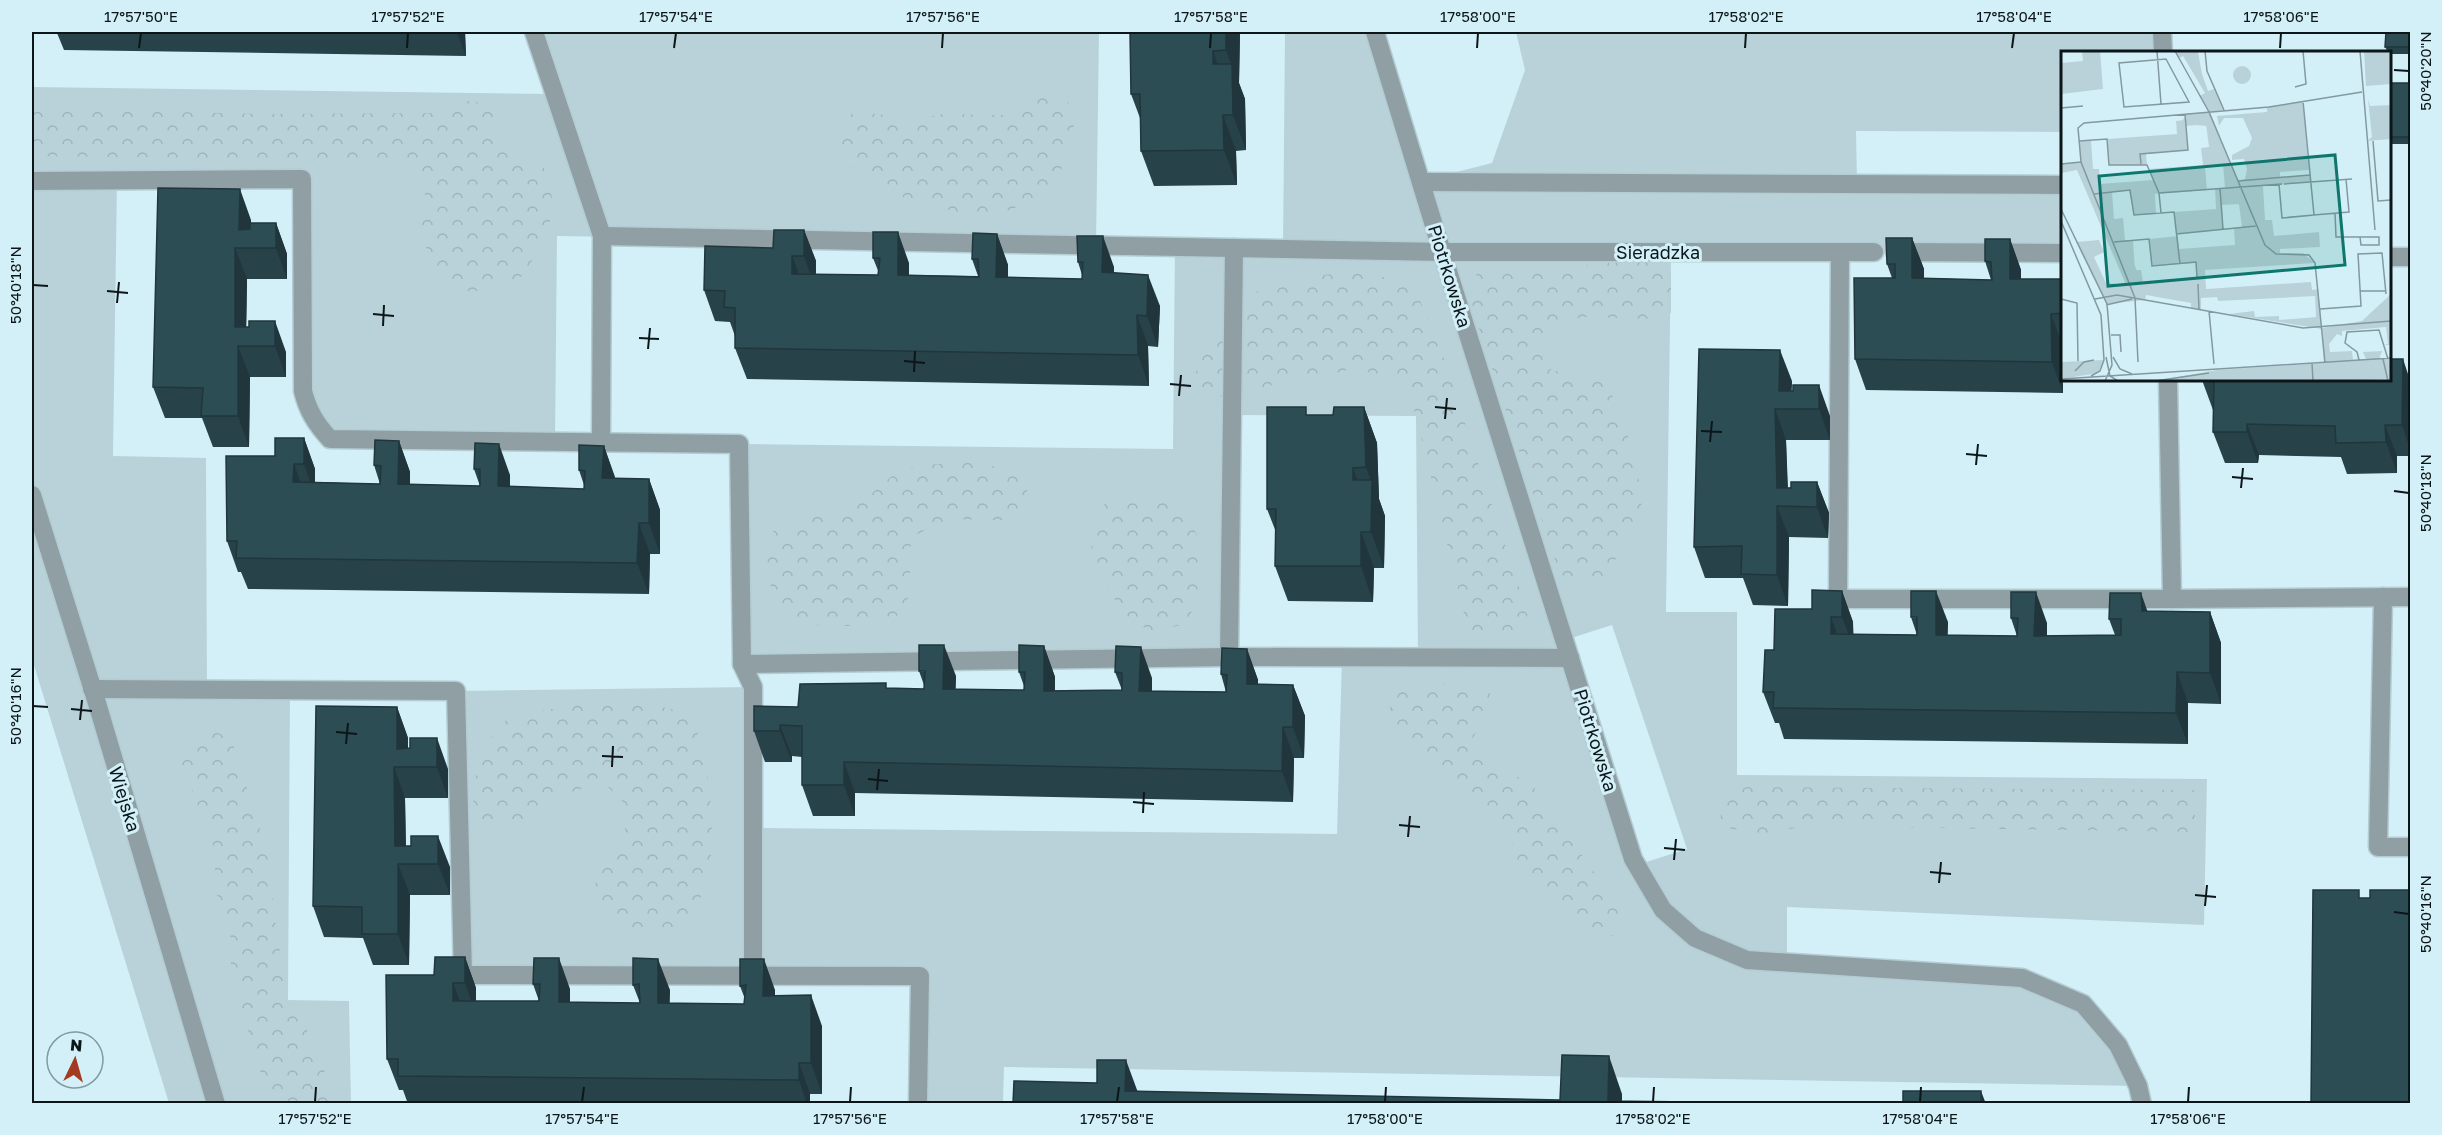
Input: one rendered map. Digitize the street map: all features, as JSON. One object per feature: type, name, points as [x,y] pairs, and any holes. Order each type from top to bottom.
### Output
[{"type":"street","points":[[534,32],[602,236],[602,442]]},
{"type":"street","name":"Piotrkowska","points":[[1375,32],[1633,859],[1662,910],[1695,938],[1747,960],[2022,978],[2083,1004],[2118,1045],[2138,1086],[2142,1104]]},
{"type":"street","points":[[2162,32],[2163,51]]},
{"type":"street","points":[[32,181],[302,179],[303,391],[308,410],[319,428],[330,439],[738,444],[742,664],[753,687],[753,975]]},
{"type":"street","points":[[1421,182],[2061,185]]},
{"type":"street","name":"Sieradzka","points":[[602,236],[1442,252],[2061,253]]},
{"type":"street","points":[[1229,657],[1234,248]]},
{"type":"street","points":[[1840,252],[1838,599],[2410,597]]},
{"type":"street","points":[[2391,256],[2410,257]]},
{"type":"street","points":[[2168,381],[2172,599]]},
{"type":"street","name":"Wiejska","points":[[32,495],[216,1104]]},
{"type":"street","points":[[2382,597],[2379,847],[2410,847]]},
{"type":"street","points":[[742,664],[1229,657],[1570,658]]},
{"type":"street","points":[[92,689],[456,691],[463,975],[920,976],[918,1104]]},
{"type":"green space","points":[[534,32],[1099,32],[1096,245],[557,236],[555,442],[330,439],[308,410],[302,179],[117,180],[113,456],[206,458],[207,689],[290,690],[288,1000],[349,1001],[351,1103],[169,1103],[32,659],[32,87],[554,94]]},
{"type":"green space","points":[[1285,32],[1375,32],[1421,181],[1492,163],[1525,70],[1516,32],[2162,32],[2163,51],[2061,51],[2061,132],[1856,131],[1857,183],[2061,185],[2061,253],[1671,252],[1666,612],[1737,612],[1737,775],[2207,779],[2204,925],[1787,907],[1787,962],[2022,978],[2083,1004],[2138,1086],[1004,1067],[1003,1103],[918,1103],[920,976],[463,975],[456,691],[753,687],[752,828],[1337,834],[1342,657],[1418,658],[1416,416],[1232,415],[1229,657],[742,664],[739,444],[1173,449],[1175,246],[1283,249]],"holes":[[[1612,625],[1687,849],[1637,865],[1565,640]]]},
{"type":"green space","points":[[1044,92],[1066,95],[1074,125],[1067,156],[1052,190],[1031,202],[1003,212],[967,215],[896,195],[849,166],[835,141],[844,123],[854,111],[915,119],[943,114],[1003,115],[1023,107]]},
{"type":"green space","points":[[469,101],[502,106],[497,125],[501,143],[517,163],[535,161],[547,171],[554,208],[544,243],[522,276],[492,291],[464,291],[434,273],[421,229],[425,194],[423,171],[408,160],[32,156],[32,109],[270,114],[444,113]]},
{"type":"green space","points":[[1651,259],[1671,270],[1671,313],[1658,319],[1582,317],[1551,326],[1544,346],[1542,366],[1590,377],[1604,384],[1610,392],[1629,440],[1642,501],[1626,540],[1605,575],[1589,579],[1560,575],[1475,316],[1468,287],[1479,271],[1501,267],[1543,269]]},
{"type":"green space","points":[[1357,271],[1400,281],[1419,298],[1444,359],[1528,614],[1523,632],[1503,640],[1468,630],[1416,416],[1405,392],[1383,375],[1351,369],[1325,376],[1285,381],[1232,398],[1204,394],[1191,383],[1208,346],[1244,301],[1269,282],[1302,280]]},
{"type":"green space","points":[[966,462],[997,468],[1025,481],[1028,499],[1025,510],[1017,517],[1006,520],[945,521],[912,537],[909,566],[912,585],[904,611],[884,624],[806,625],[773,603],[765,543],[778,525],[855,508],[900,469]]},
{"type":"green space","points":[[1167,494],[1186,510],[1198,538],[1202,568],[1198,599],[1186,623],[1158,632],[1130,623],[1108,589],[1093,559],[1089,527],[1109,498]]},
{"type":"green space","points":[[1440,683],[1489,691],[1495,704],[1472,739],[1480,754],[1533,786],[1623,913],[1616,935],[1596,939],[1575,925],[1560,905],[1536,887],[1517,864],[1510,834],[1489,807],[1410,751],[1392,731],[1388,711],[1400,691]]},
{"type":"green space","points":[[587,704],[652,705],[676,711],[686,716],[694,725],[709,782],[712,844],[710,867],[705,886],[686,930],[640,931],[607,918],[594,887],[603,863],[624,839],[627,806],[607,786],[583,789],[566,795],[533,824],[485,827],[476,812],[473,797],[477,772],[487,746],[501,725],[514,716]]},
{"type":"green space","points":[[207,729],[231,738],[272,865],[273,908],[288,1000],[313,1040],[336,1103],[272,1103],[255,1057],[231,966],[230,923],[215,890],[215,850],[182,764],[192,742]]},
{"type":"green space","points":[[1748,787],[2195,790],[2195,832],[1806,826],[1761,834],[1722,827],[1719,805],[1727,792]]},
{"type":"building","points":[[1130,32],[1226,32],[1226,50],[1213,51],[1213,64],[1232,64],[1233,115],[1223,115],[1224,150],[1141,151],[1140,94],[1131,94]]},
{"type":"building","points":[[2386,32],[2410,32],[2410,47],[2385,47]]},
{"type":"building","points":[[2391,83],[2410,83],[2410,137],[2391,137]]},
{"type":"building","points":[[158,188],[240,189],[239,230],[250,229],[250,223],[276,223],[276,248],[235,248],[235,327],[249,327],[249,321],[275,321],[275,346],[238,346],[238,416],[201,416],[203,388],[153,387]]},
{"type":"building","points":[[774,230],[804,230],[804,256],[792,256],[792,274],[878,275],[880,258],[873,258],[873,232],[898,232],[898,275],[979,277],[978,259],[972,259],[973,233],[997,234],[996,277],[1082,279],[1083,262],[1078,262],[1077,236],[1103,236],[1102,272],[1148,275],[1147,316],[1137,315],[1138,355],[735,348],[735,308],[724,307],[725,291],[704,290],[705,246],[773,248]]},
{"type":"building","points":[[1886,238],[1912,238],[1912,278],[1992,280],[1991,262],[1985,261],[1985,239],[2010,239],[2010,279],[2061,279],[2061,313],[2051,314],[2052,362],[1855,359],[1854,278],[1895,278],[1895,264],[1887,264]]},
{"type":"building","points":[[1699,349],[1780,350],[1779,391],[1793,391],[1793,385],[1819,385],[1819,409],[1775,409],[1777,488],[1791,488],[1791,482],[1817,482],[1817,507],[1777,506],[1777,575],[1741,574],[1742,546],[1694,547]]},
{"type":"building","points":[[2391,359],[2403,359],[2402,425],[2385,425],[2386,442],[2336,443],[2335,426],[2247,424],[2247,432],[2213,432],[2214,381],[2391,381]]},
{"type":"building","points":[[1267,407],[1306,407],[1306,415],[1333,415],[1334,407],[1364,407],[1366,467],[1353,468],[1353,480],[1372,480],[1371,532],[1361,532],[1361,566],[1275,566],[1276,509],[1267,509]]},
{"type":"building","points":[[275,438],[304,438],[304,464],[294,464],[293,482],[380,484],[381,466],[374,465],[375,440],[399,441],[398,484],[480,486],[480,469],[474,469],[475,443],[499,444],[498,486],[584,489],[585,471],[579,470],[579,445],[604,446],[602,478],[649,479],[649,523],[639,523],[637,563],[236,558],[237,541],[227,541],[226,456],[275,456]]},
{"type":"building","points":[[1812,590],[1842,591],[1842,617],[1831,617],[1831,634],[1917,635],[1917,617],[1911,617],[1911,591],[1936,591],[1936,635],[2017,636],[2018,618],[2011,618],[2011,592],[2036,592],[2034,636],[2121,635],[2121,619],[2109,619],[2110,593],[2141,593],[2142,611],[2210,612],[2210,673],[2177,672],[2176,713],[1773,708],[1774,692],[1763,692],[1765,650],[1774,650],[1775,609],[1812,609]]},
{"type":"building","points":[[919,645],[944,645],[943,689],[1024,690],[1025,672],[1019,672],[1019,645],[1044,646],[1044,691],[1122,690],[1122,673],[1115,672],[1116,646],[1141,647],[1139,691],[1226,692],[1227,675],[1221,674],[1222,648],[1247,649],[1247,684],[1293,685],[1293,727],[1283,727],[1282,771],[844,762],[844,785],[802,785],[802,726],[780,725],[780,731],[754,731],[754,706],[798,707],[800,684],[886,683],[886,688],[924,689],[925,671],[919,671]]},
{"type":"building","points":[[316,706],[397,707],[397,749],[410,748],[410,738],[437,738],[437,767],[394,767],[395,846],[411,846],[411,836],[438,836],[438,864],[398,864],[398,934],[362,934],[362,907],[313,906]]},
{"type":"building","points":[[2313,890],[2359,890],[2359,898],[2370,898],[2370,890],[2410,890],[2410,1104],[2311,1104]]},
{"type":"building","points":[[435,957],[465,957],[465,983],[453,983],[453,1001],[539,1001],[540,984],[533,984],[534,958],[559,958],[559,1002],[640,1003],[639,984],[633,985],[633,958],[658,959],[658,1003],[744,1004],[746,985],[740,986],[740,959],[764,959],[763,996],[811,995],[811,1063],[799,1063],[799,1080],[398,1076],[398,1059],[387,1059],[386,975],[434,975]]},
{"type":"building","points":[[1562,1055],[1609,1056],[1608,1101],[1876,1104],[1013,1104],[1014,1081],[1097,1083],[1097,1060],[1126,1060],[1125,1091],[1560,1100]]},
{"type":"building","points":[[1903,1091],[1981,1091],[1981,1104],[1903,1104]]}]
